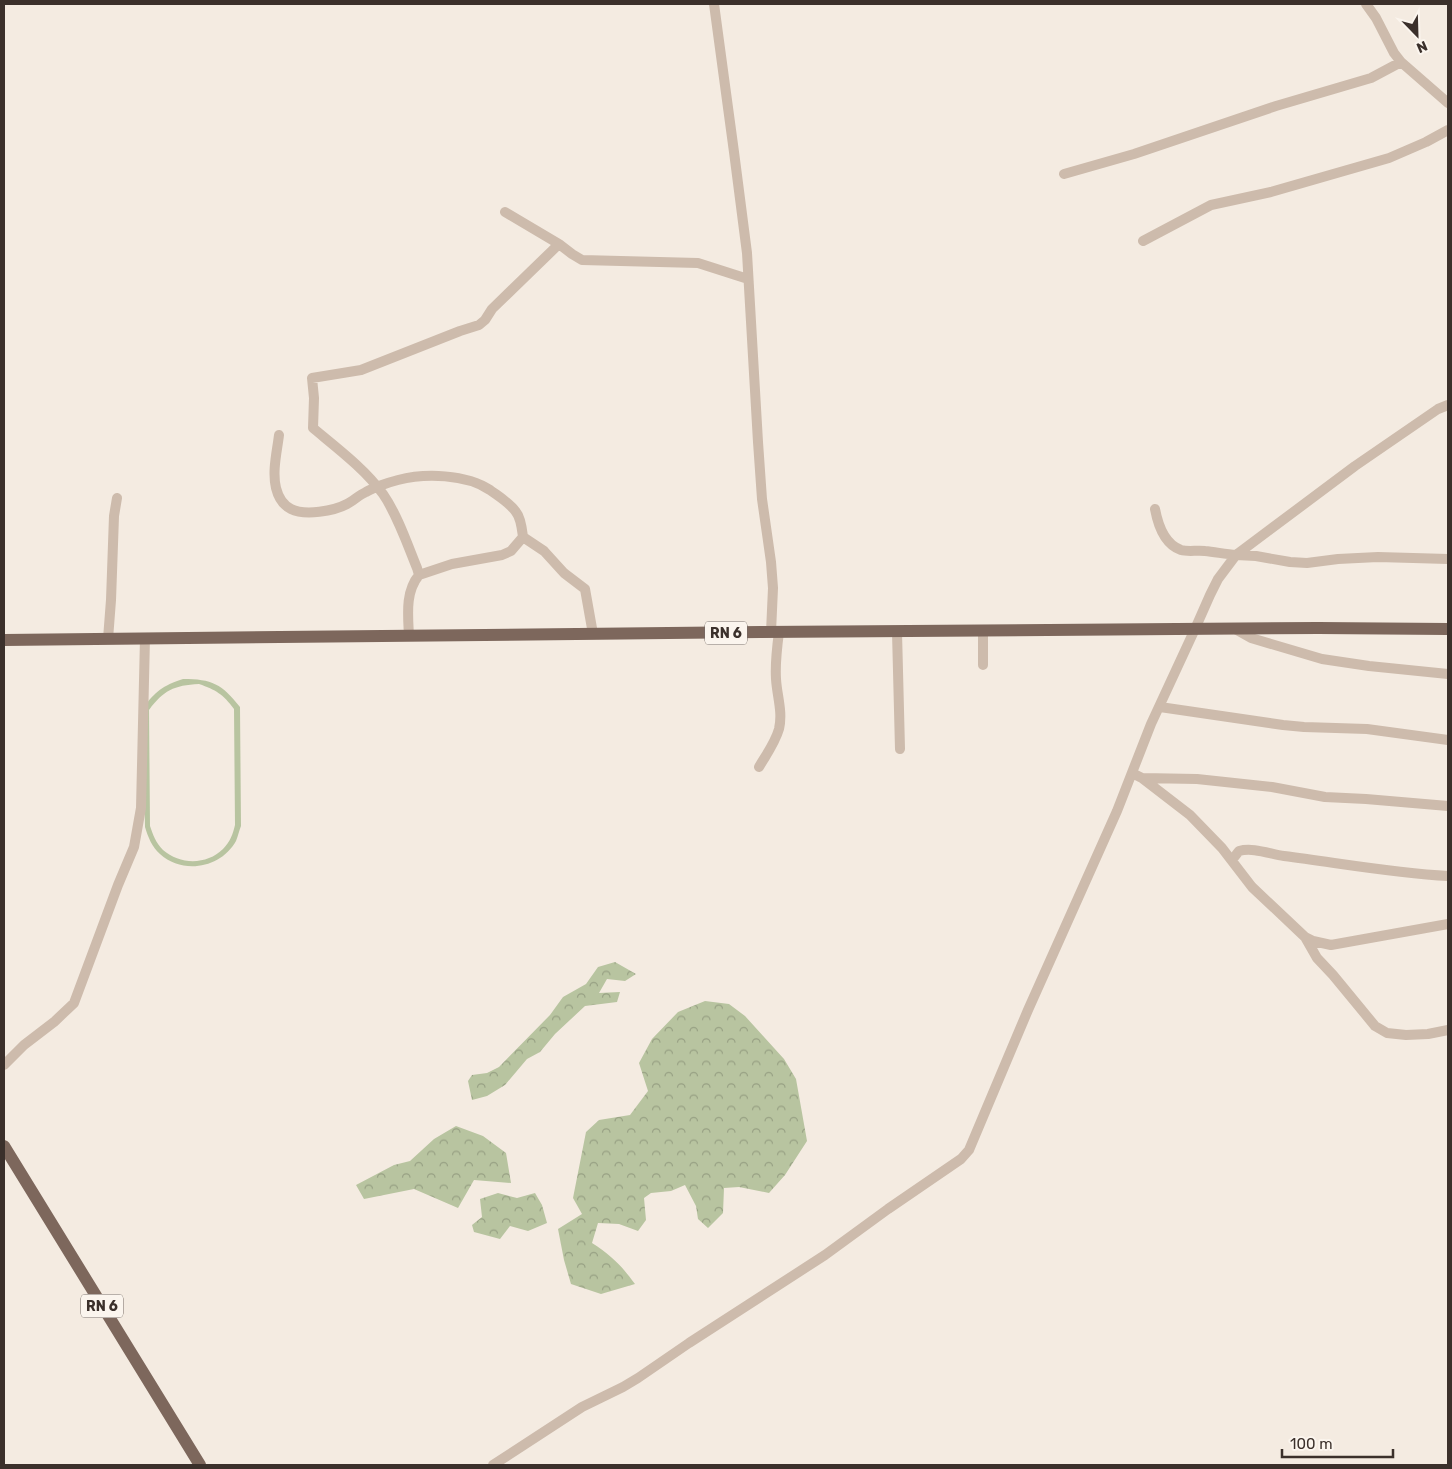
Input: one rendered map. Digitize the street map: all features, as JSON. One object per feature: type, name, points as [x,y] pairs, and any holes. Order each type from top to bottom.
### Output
[{"type":"main road","name":"RN 6","points":[[4,640],[775,632],[1448,629]]},
{"type":"main road","name":"RN 6","points":[[4,1146],[200,1465]]},
{"type":"street","points":[[714,4],[744,226],[762,498],[771,562],[777,652],[776,678],[780,722],[774,741],[759,767]]},
{"type":"street","points":[[1366,4],[1401,62],[1448,103]]},
{"type":"street","points":[[1064,174],[1134,154],[1276,106],[1371,78],[1401,62]]},
{"type":"street","points":[[1144,240],[1211,204],[1271,192],[1389,158],[1448,130]]},
{"type":"street","points":[[505,212],[582,260],[698,262],[748,278]]},
{"type":"street","points":[[419,575],[384,495],[363,471],[314,428],[312,378],[361,370],[479,325],[485,320],[492,309],[559,244]]},
{"type":"street","points":[[493,1465],[582,1407],[623,1388],[825,1255],[888,1208],[961,1159],[969,1150],[1028,1010],[1117,811],[1151,724],[1214,586],[1236,555],[1355,466],[1438,409],[1448,405]]},
{"type":"street","points":[[279,435],[274,473],[276,488],[279,497],[292,510],[325,511],[347,504],[364,492],[397,480],[445,476],[470,480],[480,484],[516,512],[520,519],[523,537],[544,551],[564,574],[585,589],[593,634]]},
{"type":"street","points":[[108,638],[114,516],[117,498]]},
{"type":"street","points":[[1155,509],[1157,521],[1166,539],[1173,546],[1182,550],[1256,556],[1307,563],[1378,557],[1448,559]]},
{"type":"street","points":[[409,636],[408,602],[414,582],[419,575],[452,564],[502,555],[511,551],[523,537]]},
{"type":"street","points":[[1236,629],[1251,638],[1322,658],[1347,663],[1448,674]]},
{"type":"street","points":[[983,631],[983,665]]},
{"type":"street","points":[[897,632],[900,749]]},
{"type":"street","points":[[4,1064],[74,1003],[134,847],[141,808],[145,638]]},
{"type":"street","points":[[1160,707],[1283,725],[1367,729],[1448,740]]},
{"type":"street","points":[[1132,773],[1142,778],[1190,815],[1222,848],[1252,887],[1305,937],[1331,945]]},
{"type":"street","points":[[1142,778],[1197,779],[1272,788],[1325,797],[1448,806]]},
{"type":"street","points":[[1232,860],[1239,851],[1248,850],[1374,869],[1448,876]]},
{"type":"street","points":[[1317,958],[1322,949],[1331,945],[1448,924]]},
{"type":"street","points":[[1305,937],[1317,958],[1375,1026],[1387,1033],[1406,1035],[1428,1034],[1448,1030]]},
{"type":"green space","points":[[183,679],[193,679],[216,684],[228,693],[240,707],[241,826],[236,841],[229,850],[211,863],[201,866],[179,865],[169,861],[155,848],[145,827],[143,708],[160,690]],"holes":[[[199,684],[223,696],[234,709],[235,825],[228,844],[223,849],[209,858],[193,861],[177,858],[163,850],[158,845],[150,826],[149,710],[159,698],[170,690]]]},
{"type":"green space","points":[[615,962],[636,974],[625,981],[607,979],[599,993],[620,992],[617,1002],[585,1006],[555,1034],[540,1052],[527,1059],[505,1085],[487,1096],[472,1100],[468,1081],[472,1075],[487,1073],[499,1067],[550,1015],[563,997],[586,984],[598,967]]},
{"type":"green space","points":[[705,1001],[729,1004],[745,1016],[784,1059],[796,1079],[807,1141],[785,1175],[769,1193],[739,1187],[724,1188],[723,1213],[708,1228],[698,1219],[696,1206],[685,1185],[671,1191],[651,1193],[644,1198],[646,1220],[638,1231],[619,1224],[598,1223],[592,1243],[616,1261],[635,1284],[601,1294],[571,1284],[558,1229],[582,1214],[573,1198],[586,1132],[599,1120],[630,1115],[648,1091],[639,1063],[652,1039],[678,1012]]},
{"type":"green space","points":[[456,1126],[483,1136],[506,1153],[511,1183],[474,1180],[458,1208],[414,1189],[364,1199],[356,1185],[394,1165],[410,1161],[434,1139]]},
{"type":"green space","points":[[498,1193],[517,1198],[535,1193],[542,1205],[547,1223],[528,1231],[510,1226],[500,1239],[474,1232],[472,1225],[482,1217],[480,1199]]}]
